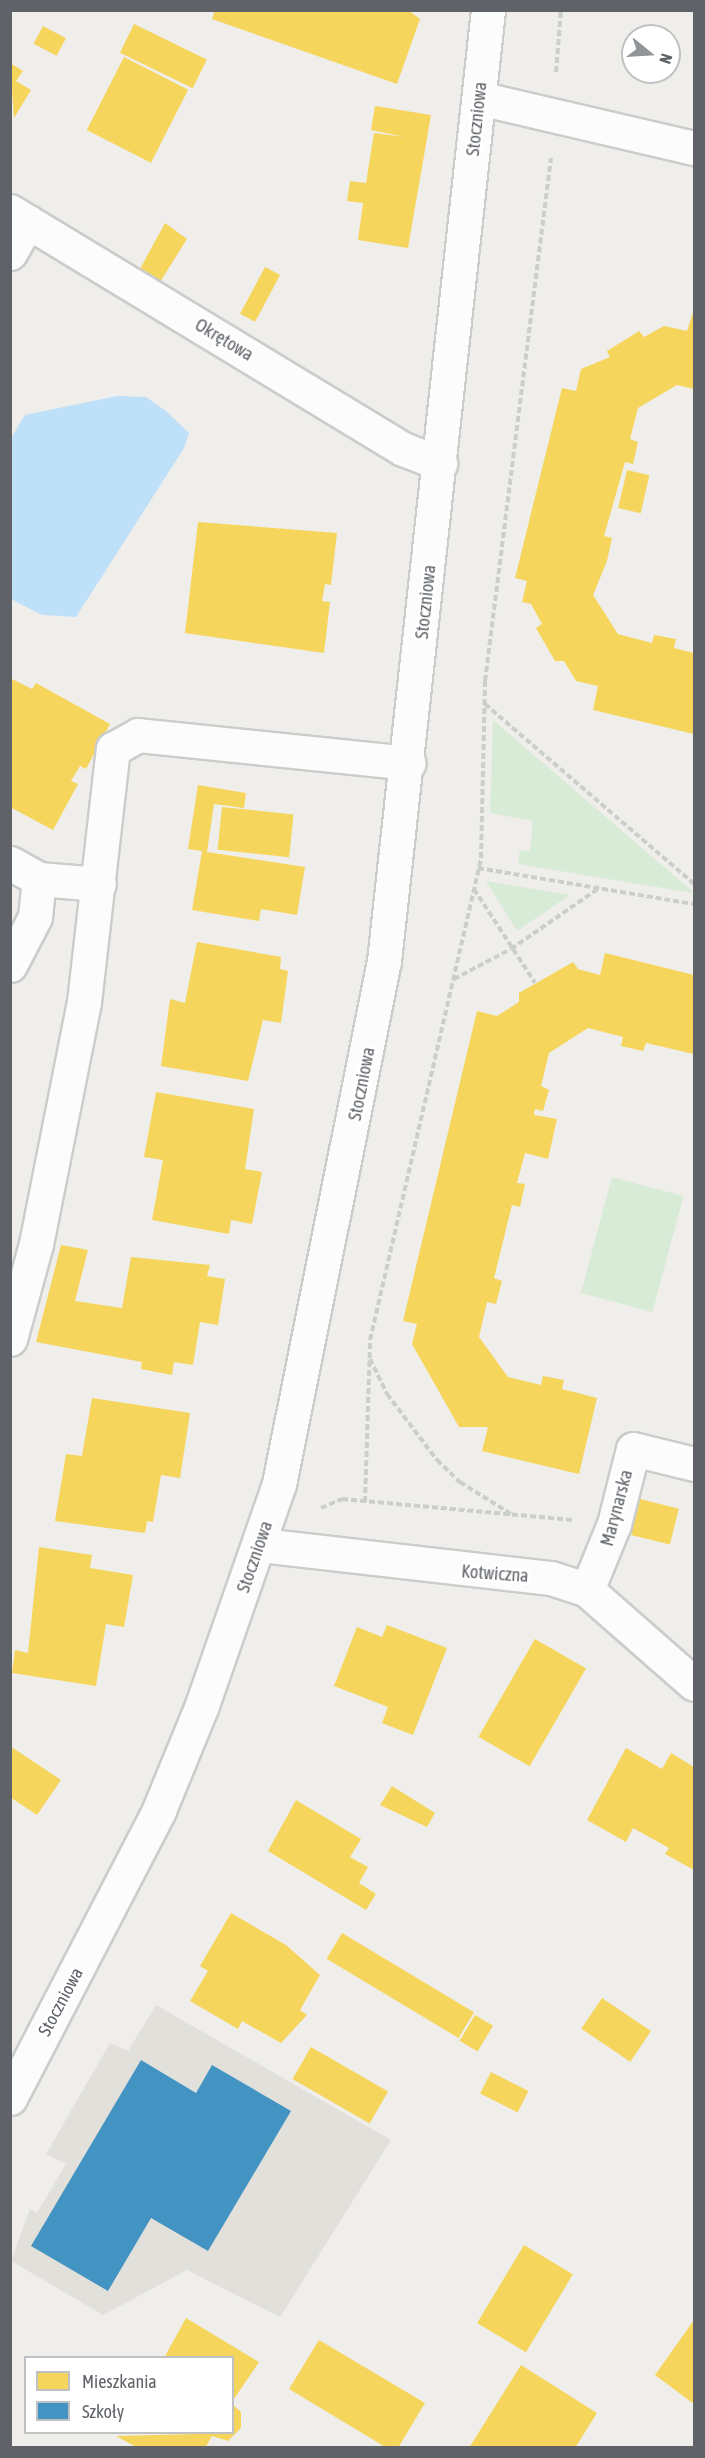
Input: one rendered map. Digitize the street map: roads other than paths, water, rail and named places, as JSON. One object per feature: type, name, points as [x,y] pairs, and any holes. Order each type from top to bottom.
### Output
[{"type":"street","name":"Stoczniowa","points":[[10,2098],[159,1810],[274,1549],[279,1484],[361,1092],[384,961],[409,763],[488,10]]},
{"type":"street","points":[[479,98],[553,112],[694,148]]},
{"type":"street","points":[[10,253],[19,217]]},
{"type":"street","name":"Okrętowa","points":[[19,217],[403,449],[440,463]]},
{"type":"street","points":[[10,1338],[36,1244],[84,1002],[113,749],[138,735],[409,763]]},
{"type":"street","points":[[10,863],[39,879],[99,884]]},
{"type":"street","points":[[10,965],[35,917],[39,879]]},
{"type":"street","name":"Marynarska","points":[[587,1590],[614,1524],[633,1449],[694,1464]]},
{"type":"street","name":"Kotwiczna","points":[[274,1549],[551,1578],[587,1590],[694,1684]]},
{"type":"water","points":[[117,396],[146,397],[166,411],[189,433],[184,448],[76,617],[42,615],[11,599],[11,438],[25,415]]}]
